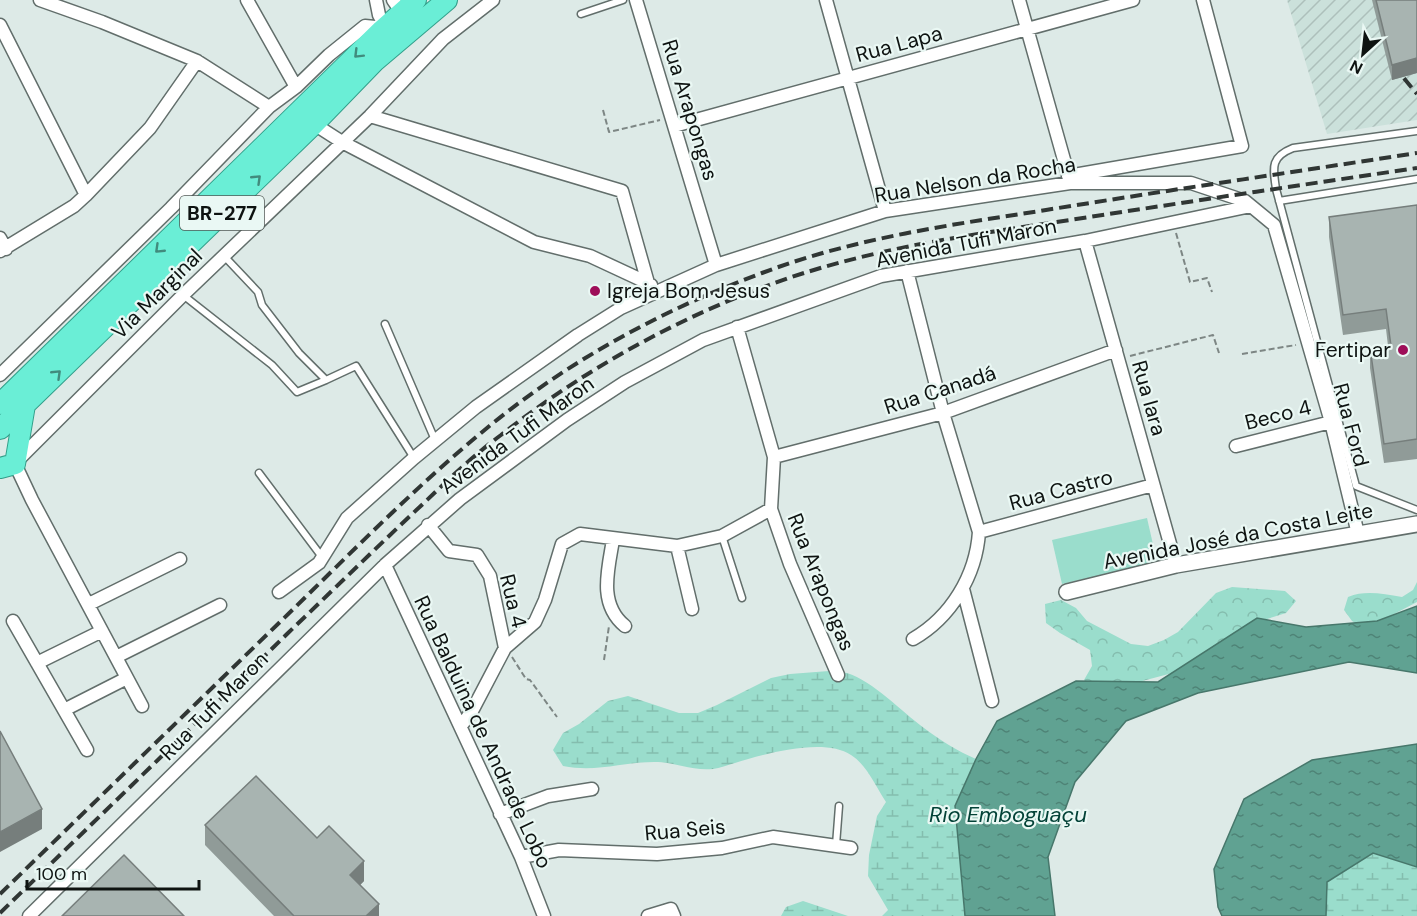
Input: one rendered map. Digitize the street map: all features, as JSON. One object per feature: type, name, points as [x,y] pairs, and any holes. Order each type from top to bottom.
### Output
[{"type":"highway","name":"BR-277","points":[[0,429],[314,124],[375,61],[403,13],[416,0]]},
{"type":"highway","name":"BR-277","points":[[403,13],[447,0]]},
{"type":"highway","name":"BR-277","points":[[0,404],[87,319],[391,35]]},
{"type":"highway","points":[[7,466],[26,405]]},
{"type":"street","points":[[40,0],[102,22],[197,61],[269,107]]},
{"type":"street","points":[[247,0],[296,87]]},
{"type":"street","points":[[376,0],[379,15],[391,35]]},
{"type":"street","name":"Via Marginal","points":[[0,477],[7,466],[223,255],[370,116],[443,39],[493,0]]},
{"type":"street","name":"Rua Arapongas","points":[[636,0],[716,265]]},
{"type":"street","points":[[826,0],[885,211]]},
{"type":"street","points":[[1019,0],[1069,179],[1242,146],[1203,0]]},
{"type":"street","name":"Rua Lapa","points":[[673,122],[848,78],[1133,0]]},
{"type":"street","points":[[0,25],[87,195]]},
{"type":"street","points":[[0,375],[171,208],[269,107],[296,87],[329,55],[365,26],[391,35]]},
{"type":"street","points":[[2,246],[74,206],[87,195],[150,128],[197,61]]},
{"type":"street","points":[[370,116],[622,191],[652,287]]},
{"type":"street","points":[[314,124],[342,142],[534,242],[590,256],[652,287]]},
{"type":"street","name":"Rua Nelson da Rocha","points":[[279,592],[319,563],[347,518],[476,407],[578,335],[652,287],[885,211],[1069,179],[1191,183],[1248,204]]},
{"type":"street","name":"Avenida Tufi Maron","points":[[428,525],[567,420],[625,382],[703,340],[881,276],[1085,241],[1248,204]]},
{"type":"street","name":"Rua Ford","points":[[1248,204],[1274,225],[1330,422],[1358,534]]},
{"type":"street","name":"Rua Iara","points":[[1085,241],[1176,565]]},
{"type":"street","points":[[907,271],[943,413],[979,532],[978,552],[963,590],[928,630],[913,639]]},
{"type":"street","points":[[73,305],[87,319]]},
{"type":"street","name":"Rua Arapongas","points":[[737,327],[774,457],[771,508],[790,564],[838,675]]},
{"type":"street","name":"Rua Canadá","points":[[774,457],[943,413],[1117,355]]},
{"type":"street","name":"Beco 4","points":[[1236,446],[1330,422]]},
{"type":"street","points":[[7,466],[89,604],[142,706]]},
{"type":"street","name":"Rua Castro","points":[[979,532],[1154,485]]},
{"type":"street","points":[[461,726],[472,711],[505,648],[535,622],[545,600],[562,544],[580,534],[612,540],[677,546],[722,536],[771,508]]},
{"type":"street","name":"Avenida José da Costa Leite","points":[[1067,592],[1176,565],[1417,524]]},
{"type":"street","name":"Rua Tufi Maron","points":[[29,916],[428,525]]},
{"type":"street","name":"Rua 4","points":[[428,525],[449,551],[477,555],[490,576],[505,648]]},
{"type":"street","points":[[612,540],[606,588],[620,622]]},
{"type":"street","points":[[677,546],[692,609]]},
{"type":"street","points":[[89,604],[180,559]]},
{"type":"street","name":"Rua Balduina de Andrade Lobo","points":[[385,565],[522,857],[544,916]]},
{"type":"street","points":[[963,590],[992,701]]},
{"type":"street","points":[[116,657],[220,605]]},
{"type":"street","points":[[13,621],[87,750]]},
{"type":"street","points":[[37,663],[102,631]]},
{"type":"street","points":[[64,710],[127,678]]},
{"type":"street","points":[[500,813],[548,796],[592,789]]},
{"type":"street","name":"Rua Seis","points":[[522,857],[559,850],[657,854],[722,848],[773,837],[851,848]]},
{"type":"street","points":[[648,916],[672,913]]},
{"type":"lane","points":[[581,14],[623,0]]},
{"type":"lane","points":[[1417,131],[1293,148],[1283,152],[1274,161],[1273,170],[1279,201],[1356,486],[1417,510]]},
{"type":"lane","points":[[1279,201],[1417,179]]},
{"type":"lane","points":[[223,255],[258,292],[262,305],[299,353],[326,380]]},
{"type":"lane","points":[[183,295],[272,365],[297,392],[356,366],[414,458]]},
{"type":"lane","points":[[385,324],[436,441]]},
{"type":"lane","points":[[260,473],[323,557]]},
{"type":"lane","points":[[722,536],[742,598]]},
{"type":"lane","points":[[836,845],[839,806]]},
{"type":"path","points":[[603,110],[609,132],[673,122]]},
{"type":"path","points":[[1173,222],[1190,282],[1207,278],[1212,292]]},
{"type":"path","points":[[1117,355],[1213,335],[1220,353]]},
{"type":"path","points":[[1242,354],[1308,343]]},
{"type":"path","points":[[604,660],[609,620],[620,622]]},
{"type":"path","points":[[505,648],[526,679],[530,680],[557,717]]},
{"type":"shaded area","points":[[1287,0],[1417,0],[1417,120],[1327,134]]},
{"type":"green space","points":[[1147,518],[1157,562],[1062,584],[1052,540]]},
{"type":"green space","points":[[1417,582],[1417,602],[1375,624],[1362,627],[1352,621],[1344,610],[1348,597],[1368,593],[1402,597],[1413,590]]},
{"type":"green space","points":[[1232,587],[1285,591],[1296,601],[1286,613],[1254,623],[1180,671],[1097,693],[1084,680],[1092,666],[1090,650],[1046,623],[1045,604],[1061,600],[1076,608],[1087,621],[1131,644],[1148,646],[1178,632],[1216,593]]},
{"type":"green space","points":[[829,671],[847,673],[857,677],[936,737],[976,759],[955,806],[965,916],[882,916],[888,910],[868,876],[869,855],[877,816],[886,802],[862,764],[851,755],[839,750],[826,747],[794,749],[762,755],[716,769],[706,769],[658,762],[576,768],[563,766],[553,750],[563,733],[579,724],[608,701],[628,696],[679,713],[698,713],[771,678]]},
{"type":"green space","points":[[1373,853],[1417,867],[1417,916],[1326,916],[1327,882]]},
{"type":"green space","points":[[803,901],[848,916],[781,916],[786,907]]},
{"type":"water","name":"Rio Emboguaçu","points":[[1417,606],[1417,673],[1349,662],[1198,693],[1126,721],[1075,782],[1048,857],[1055,916],[965,916],[955,806],[976,759],[997,721],[1076,681],[1158,682],[1257,618],[1306,627],[1377,621]]},
{"type":"water","points":[[1417,744],[1417,867],[1373,853],[1327,882],[1326,916],[1222,916],[1218,907],[1214,869],[1244,799],[1312,760]]},
{"type":"building","points":[[1376,0],[1417,0],[1417,58],[1392,65]]},
{"type":"building","name":"Fertipar","points":[[1417,205],[1417,439],[1384,444],[1370,348],[1391,346],[1386,309],[1343,315],[1329,217]]},
{"type":"building","points":[[0,731],[42,809],[0,832]]},
{"type":"building","points":[[256,776],[317,838],[329,826],[364,861],[350,875],[379,904],[366,916],[294,916],[205,825]]},
{"type":"building","points":[[124,855],[184,916],[62,916]]},
{"type":"railway","points":[[1399,61],[1403,77],[1417,94]]},
{"type":"railway","points":[[0,894],[382,522],[460,451],[550,381],[653,320],[762,273],[832,250],[902,234],[1417,153]]},
{"type":"railway","points":[[0,913],[287,634],[472,459],[563,390],[663,331],[769,285],[806,272],[880,253],[994,231],[1417,168]]},
{"type":"place","name":"Igreja Bom Jesus","points":[[595,291]]},
{"type":"place","name":"Fertipar","points":[[1403,350]]}]
